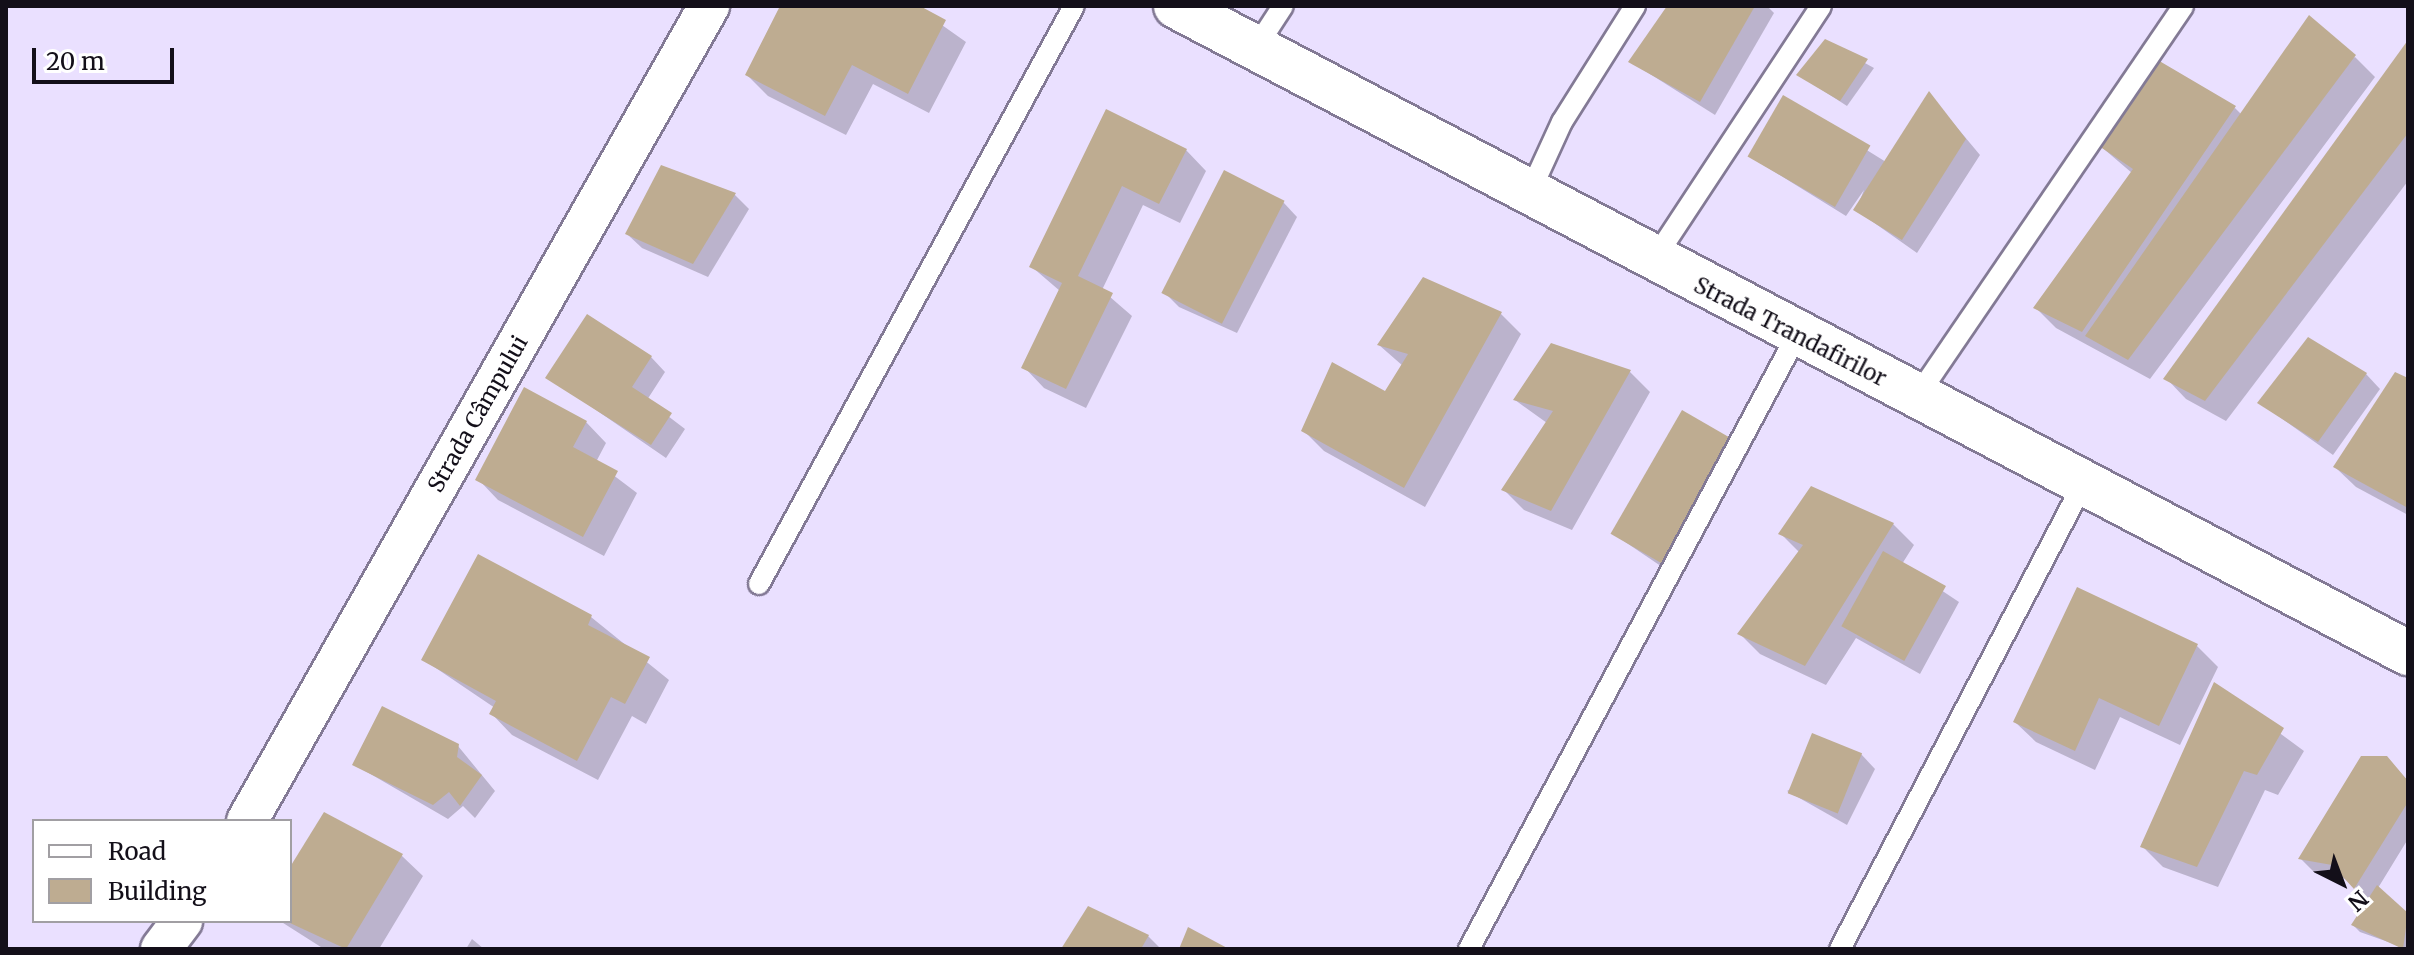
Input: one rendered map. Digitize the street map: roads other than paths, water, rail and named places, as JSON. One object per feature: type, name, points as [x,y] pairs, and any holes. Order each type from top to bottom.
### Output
[{"type":"main road","name":"Strada Trandafirilor","points":[[1176,6],[1653,261],[2408,653]]},
{"type":"street","name":"Strada Câmpului","points":[[248,819],[709,6]]},
{"type":"street","points":[[161,949],[180,923]]},
{"type":"lane","points":[[759,584],[1074,6]]},
{"type":"lane","points":[[1255,49],[1283,6]]},
{"type":"lane","points":[[1529,194],[1562,122],[1635,6]]},
{"type":"lane","points":[[1653,261],[1821,6]]},
{"type":"lane","points":[[1916,398],[2183,6]]},
{"type":"lane","points":[[1469,949],[1797,335]]},
{"type":"lane","points":[[1840,949],[2083,484]]}]
